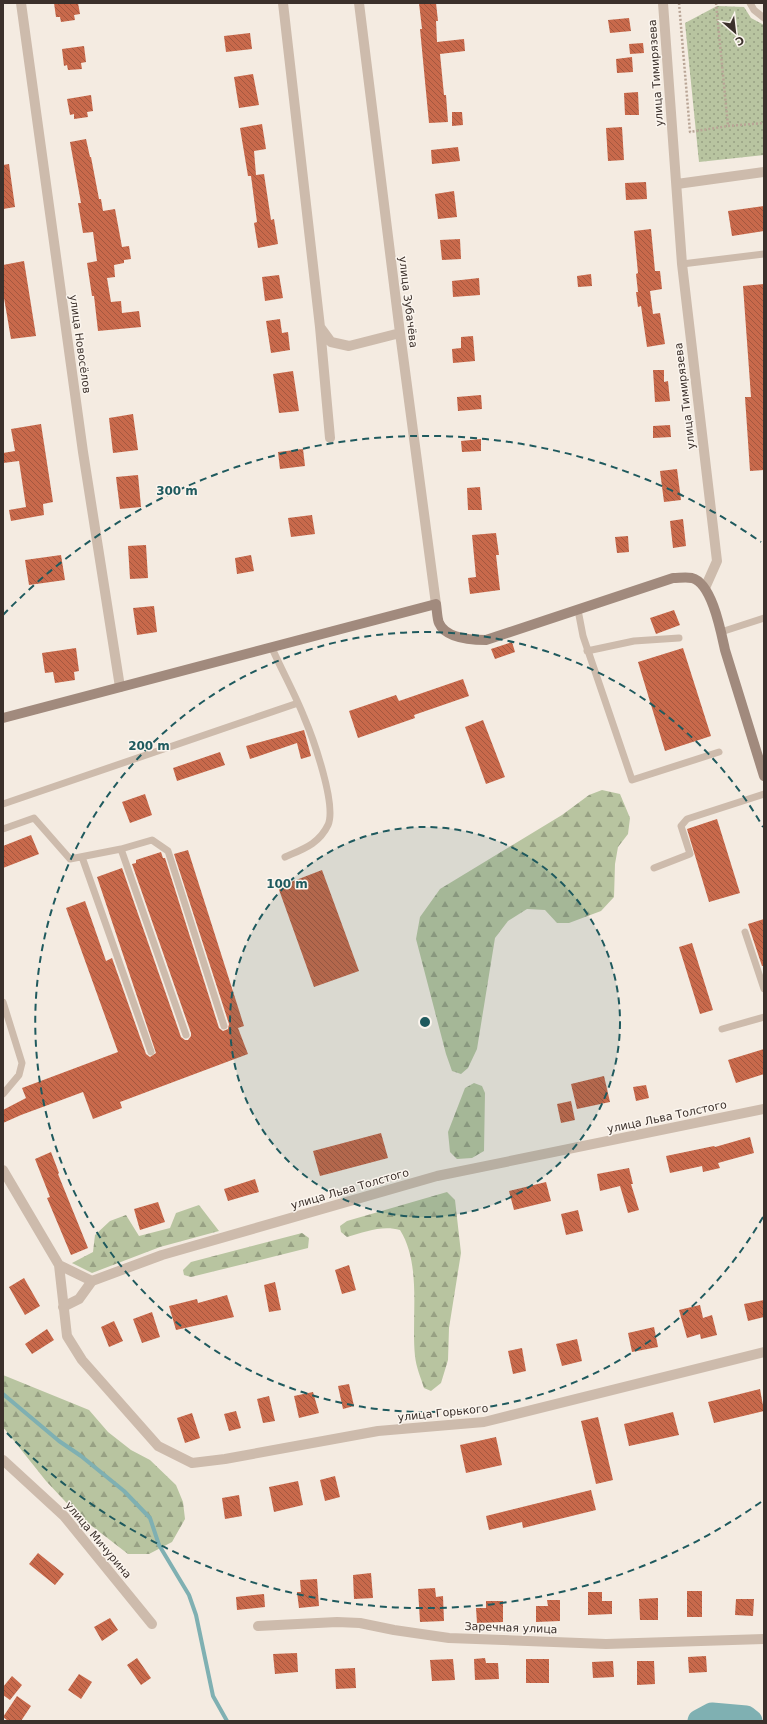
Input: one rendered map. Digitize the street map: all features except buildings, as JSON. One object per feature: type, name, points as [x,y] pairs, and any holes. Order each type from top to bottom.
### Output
[{"type":"street","name":"улица Новосёлов","points":[[21,3],[83,452],[120,687]]},
{"type":"street","points":[[283,3],[320,327],[330,438]]},
{"type":"street","name":"улица Зубачёва","points":[[359,3],[400,333],[436,604]]},
{"type":"street","name":"улица Тимирязева","points":[[663,3],[682,264],[717,561],[705,588]]},
{"type":"street","points":[[677,184],[764,172]]},
{"type":"street","points":[[320,327],[331,342],[349,346],[400,333]]},
{"type":"street","points":[[3,718],[436,604],[440,624],[451,635],[470,640],[486,640],[673,578],[693,578],[705,588],[710,597],[721,632],[724,650],[764,776]]},
{"type":"street","name":"улица Льва Толстого","points":[[92,1281],[162,1255],[438,1176],[764,1109]]},
{"type":"street","points":[[3,1170],[58,1265],[63,1307],[79,1299],[92,1281],[58,1265]]},
{"type":"street","name":"улица Горького","points":[[63,1307],[67,1336],[82,1360],[158,1446],[192,1463],[225,1459],[378,1431],[484,1422],[764,1352]]},
{"type":"street","name":"улица Мичурина","points":[[3,1460],[64,1516],[152,1624]]},
{"type":"street","name":"Заречная улица","points":[[258,1626],[360,1622],[394,1630],[449,1638],[606,1644],[764,1639]]},
{"type":"lane","points":[[750,3],[754,10],[764,18]]},
{"type":"lane","points":[[682,264],[764,254]]},
{"type":"lane","points":[[578,610],[582,636],[632,780],[719,752]]},
{"type":"lane","points":[[721,632],[764,618]]},
{"type":"lane","points":[[587,651],[634,641],[680,638]]},
{"type":"lane","points":[[272,648],[304,717],[327,785],[331,814],[328,824],[321,836],[311,846],[285,857]]},
{"type":"lane","points":[[3,804],[298,703]]},
{"type":"lane","points":[[654,868],[690,854],[681,826],[687,819],[764,794]]},
{"type":"lane","points":[[3,829],[34,818],[70,859],[121,849],[152,840],[168,851],[224,1026]]},
{"type":"lane","points":[[121,849],[186,1035]]},
{"type":"lane","points":[[82,857],[151,1052]]},
{"type":"lane","points":[[745,932],[764,989]]},
{"type":"lane","points":[[3,1002],[22,1063],[20,1075],[3,1094]]},
{"type":"lane","points":[[722,1029],[764,1016]]},
{"type":"path","points":[[679,3],[690,132],[728,126],[764,123]]},
{"type":"path","points":[[716,3],[728,126]]},
{"type":"green space","points":[[717,6],[744,7],[751,18],[764,25],[764,155],[699,162],[685,23]]},
{"type":"green space","points":[[602,790],[620,794],[630,818],[628,834],[618,847],[615,864],[614,897],[601,911],[569,923],[557,923],[545,910],[527,909],[508,921],[495,938],[477,1049],[468,1068],[461,1074],[452,1071],[446,1054],[416,939],[420,917],[440,889],[562,815],[589,795]]},
{"type":"green space","points":[[474,1083],[482,1086],[485,1093],[484,1151],[472,1158],[457,1159],[450,1152],[448,1132],[465,1088]]},
{"type":"green space","points":[[447,1192],[455,1200],[461,1253],[449,1328],[448,1360],[441,1383],[431,1391],[424,1388],[417,1368],[414,1341],[413,1275],[407,1244],[400,1230],[387,1228],[367,1231],[347,1237],[341,1232],[340,1226],[347,1221]]},
{"type":"green space","points":[[199,1205],[219,1231],[160,1247],[92,1273],[72,1263],[93,1252],[95,1235],[110,1221],[126,1215],[139,1236],[170,1228],[176,1213]]},
{"type":"green space","points":[[302,1233],[309,1238],[308,1248],[191,1277],[184,1275],[183,1270],[191,1262]]},
{"type":"green space","points":[[3,1375],[89,1410],[108,1432],[131,1450],[150,1460],[176,1485],[183,1502],[185,1519],[172,1542],[149,1554],[128,1554],[79,1516],[46,1481],[3,1427]]},
{"type":"waterway","points":[[3,1394],[59,1441],[81,1456],[124,1491],[150,1518],[159,1545],[189,1595],[196,1615],[213,1696],[227,1721]]},
{"type":"waterway","points":[[699,1721],[712,1714],[746,1717],[751,1721]]}]
